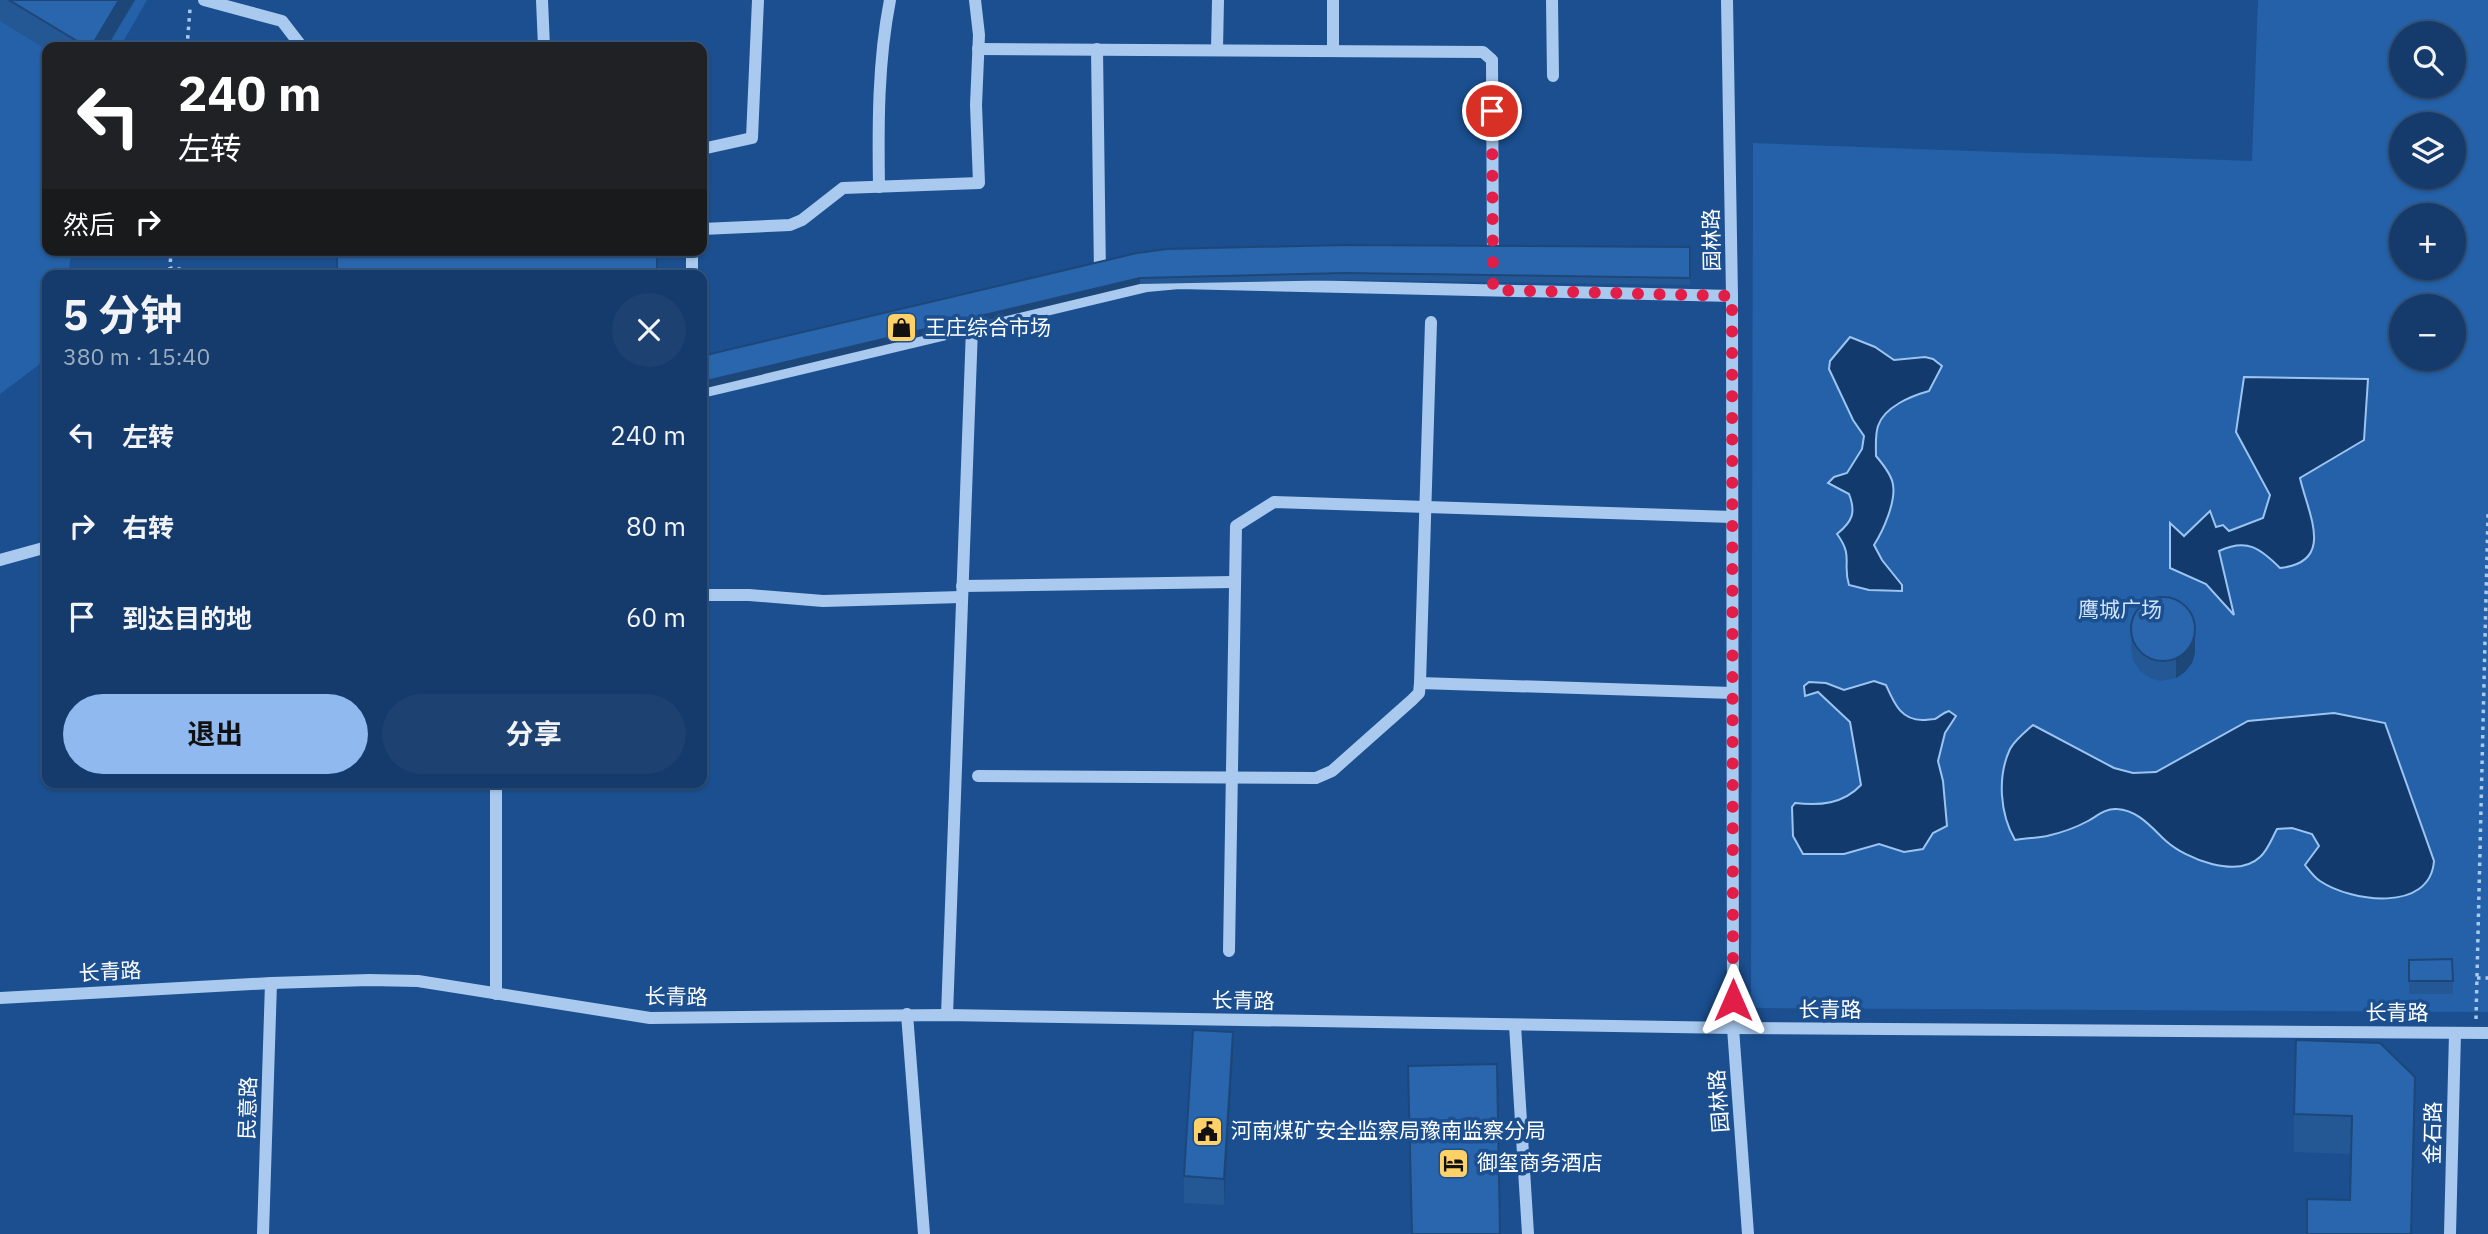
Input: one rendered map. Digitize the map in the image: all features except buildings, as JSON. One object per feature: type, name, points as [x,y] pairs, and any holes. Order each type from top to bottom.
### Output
[{"type":"street","points":[[204,0],[282,21],[298,42]]},
{"type":"street","points":[[542,0],[544,42]]},
{"type":"street","points":[[707,148],[752,138],[758,0]]},
{"type":"street","points":[[879,187],[878,125],[883,33],[890,0]]},
{"type":"street","points":[[707,229],[790,225],[802,220],[843,188],[979,183],[975,0]]},
{"type":"street","points":[[1217,49],[1218,0]]},
{"type":"street","points":[[1333,0],[1333,49]]},
{"type":"street","points":[[1552,0],[1553,76]]},
{"type":"street","name":"园林路","points":[[1727,0],[1732,296],[1733,1028],[1748,1234]]},
{"type":"street","points":[[1097,49],[1100,294]]},
{"type":"street","points":[[978,50],[1333,49],[1483,52],[1492,60],[1493,290]]},
{"type":"street","points":[[707,391],[1147,286],[1179,283],[1732,296]]},
{"type":"street","points":[[978,776],[1316,778],[1332,771],[1419,693],[1430,322]]},
{"type":"street","points":[[947,1015],[972,328]]},
{"type":"street","points":[[1230,951],[1236,526],[1273,502],[1731,517]]},
{"type":"street","points":[[0,560],[42,548]]},
{"type":"street","points":[[707,595],[749,595],[822,601],[961,591],[1234,582]]},
{"type":"street","points":[[1420,683],[1732,693]]},
{"type":"street","points":[[496,788],[496,993]]},
{"type":"street","name":"长青路","points":[[0,998],[271,982],[369,980],[418,981],[650,1018],[907,1014],[1733,1028],[2482,1033]]},
{"type":"street","name":"民意路","points":[[263,1234],[271,982]]},
{"type":"street","points":[[907,1014],[924,1234]]},
{"type":"street","points":[[1515,1025],[1528,1234]]},
{"type":"street","name":"金石路","points":[[2450,1234],[2455,1033]]},
{"type":"path","points":[[187,42],[191,0]]},
{"type":"path","points":[[171,256],[170,268],[189,270]]},
{"type":"path","points":[[2482,1033],[2477,978],[2488,514]]},
{"type":"path","points":[[2477,978],[2488,978]]},
{"type":"green space","points":[[0,0],[147,0],[123,42],[42,42],[42,256],[71,256],[69,270],[42,270],[42,362],[0,394]]},
{"type":"green space","name":"鹰城广场","points":[[2258,0],[2488,0],[2488,1012],[1751,1008],[1753,143],[2252,161]]},
{"type":"shaded area","points":[[1850,337],[1875,347],[1894,360],[1925,357],[1942,366],[1929,391],[1892,408],[1881,419],[1877,429],[1876,456],[1891,477],[1893,500],[1874,545],[1902,585],[1902,591],[1869,590],[1849,585],[1845,549],[1837,534],[1850,520],[1852,506],[1849,494],[1828,483],[1834,477],[1847,473],[1862,449],[1864,436],[1853,420],[1829,369],[1830,361]]},
{"type":"shaded area","points":[[2244,377],[2368,379],[2364,440],[2300,478],[2314,534],[2313,546],[2308,556],[2297,564],[2280,568],[2259,550],[2245,545],[2219,551],[2234,615],[2206,584],[2170,568],[2170,523],[2184,536],[2210,511],[2216,527],[2223,525],[2229,531],[2263,518],[2270,495],[2236,432]]},
{"type":"shaded area","points":[[1874,681],[1886,685],[1899,710],[1916,720],[1935,719],[1949,711],[1956,716],[1945,733],[1938,761],[1943,781],[1947,826],[1933,833],[1923,849],[1904,852],[1879,844],[1844,854],[1803,854],[1793,836],[1792,807],[1795,803],[1813,804],[1839,800],[1861,785],[1850,722],[1818,692],[1805,696],[1804,686],[1809,682],[1826,683],[1844,690]]},
{"type":"shaded area","points":[[2334,713],[2385,723],[2434,861],[2429,878],[2419,889],[2404,896],[2369,898],[2350,894],[2320,881],[2305,865],[2319,846],[2312,834],[2292,828],[2277,829],[2263,854],[2250,863],[2225,866],[2198,860],[2175,848],[2144,820],[2125,810],[2109,810],[2052,835],[2015,840],[2006,819],[2002,783],[2006,760],[2015,742],[2033,725],[2114,768],[2133,773],[2156,772],[2248,721]]},
{"type":"place","name":"王庄综合市场","points":[[902,328]]},
{"type":"place","name":"河南煤矿安全监察局豫南监察分局","points":[[1208,1131]]},
{"type":"place","name":"御玺商务酒店","points":[[1454,1163]]},
{"type":"route","points":[[1492,111],[1493,290],[1732,296],[1733,1000]]}]
